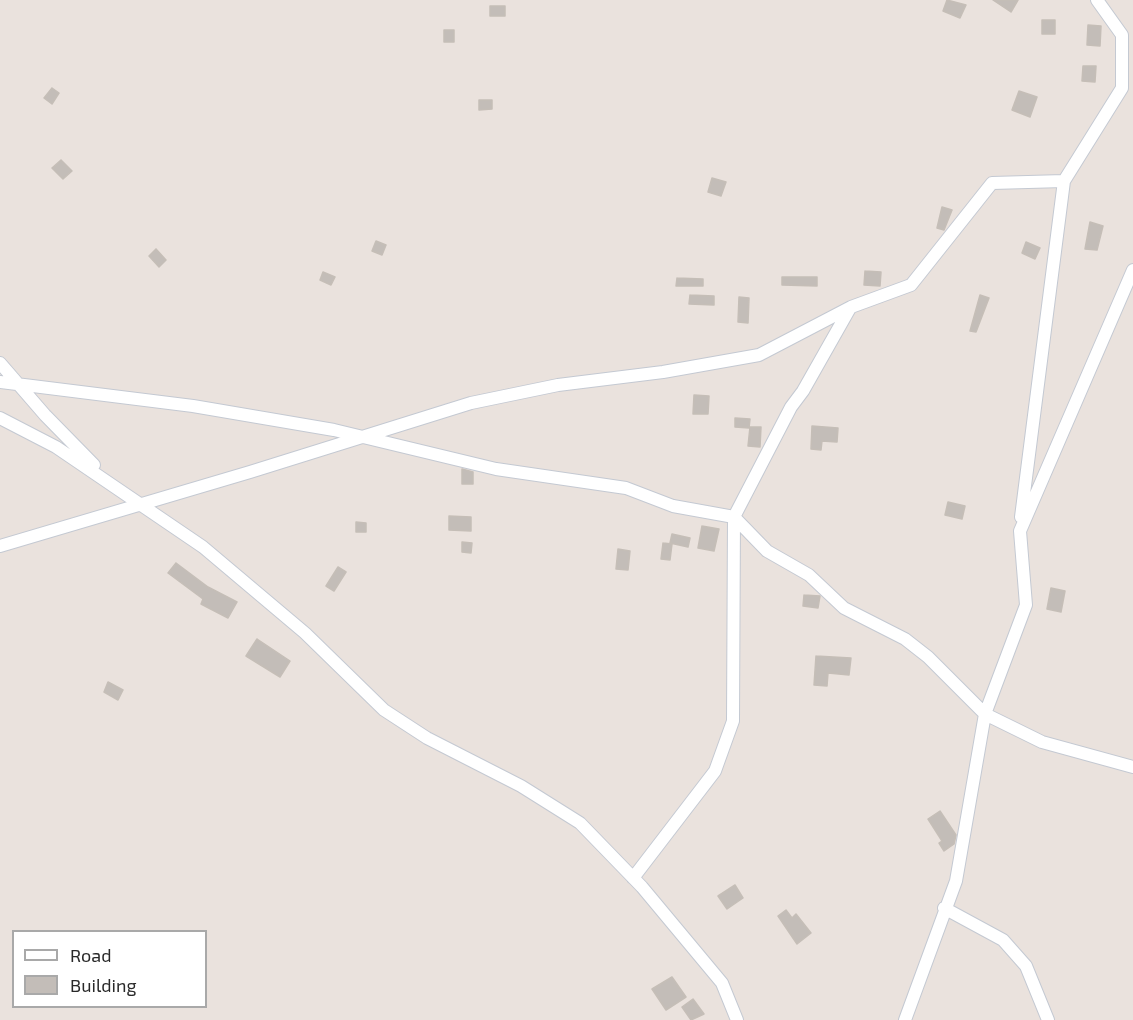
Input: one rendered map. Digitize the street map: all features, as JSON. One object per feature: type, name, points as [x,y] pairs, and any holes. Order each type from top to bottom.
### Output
[{"type":"street","points":[[1097,0],[1122,35],[1122,88]]},
{"type":"street","points":[[905,1020],[944,908],[956,881],[985,714],[1026,605],[1020,531],[1064,181],[1122,88],[1133,80]]},
{"type":"street","points":[[0,546],[471,404],[547,387],[663,372],[759,355],[850,308],[911,285],[992,183],[1064,181]]},
{"type":"street","points":[[1020,531],[1133,270]]},
{"type":"street","points":[[633,878],[715,771],[733,721],[734,517],[791,407],[803,392],[850,308]]},
{"type":"street","points":[[0,363],[45,415],[111,483]]},
{"type":"street","points":[[0,382],[193,406],[364,437],[496,469],[626,488],[673,506],[734,517],[767,551],[809,575],[844,608],[905,639],[928,657],[985,714],[1042,742],[1133,767]]},
{"type":"street","points":[[0,418],[56,447],[203,548],[297,626],[384,710],[427,738],[522,786],[580,824],[633,878],[722,983],[738,1020]]},
{"type":"street","points":[[944,908],[1003,940],[1026,966],[1048,1020]]},
{"type":"building","points":[[947,0],[966,5],[960,18],[943,11]]},
{"type":"building","points":[[993,0],[1018,0],[1011,12]]},
{"type":"building","points":[[490,6],[505,6],[505,16],[490,16]]},
{"type":"building","points":[[1042,20],[1055,20],[1055,34],[1042,34]]},
{"type":"building","points":[[1088,25],[1101,26],[1100,46],[1087,45]]},
{"type":"building","points":[[444,30],[454,30],[454,42],[444,42]]},
{"type":"building","points":[[1083,66],[1096,66],[1095,82],[1082,81]]},
{"type":"building","points":[[52,88],[59,93],[52,104],[44,98]]},
{"type":"building","points":[[1019,91],[1037,97],[1030,117],[1012,110]]},
{"type":"building","points":[[479,100],[492,100],[492,109],[479,110]]},
{"type":"building","points":[[61,160],[72,171],[63,179],[52,168]]},
{"type":"building","points":[[712,178],[726,182],[721,196],[708,192]]},
{"type":"building","points":[[942,207],[952,210],[944,230],[937,228]]},
{"type":"building","points":[[1090,222],[1103,226],[1097,250],[1085,249]]},
{"type":"building","points":[[376,241],[386,245],[382,255],[372,251]]},
{"type":"building","points":[[1026,242],[1040,248],[1035,259],[1022,253]]},
{"type":"building","points":[[156,249],[166,260],[159,267],[149,256]]},
{"type":"building","points":[[865,271],[881,272],[880,286],[864,285]]},
{"type":"building","points":[[323,272],[335,277],[331,285],[320,280]]},
{"type":"building","points":[[782,277],[817,277],[817,286],[782,285]]},
{"type":"building","points":[[677,278],[703,279],[703,286],[676,286]]},
{"type":"building","points":[[690,295],[714,296],[714,305],[689,304]]},
{"type":"building","points":[[980,295],[989,298],[976,332],[970,331]]},
{"type":"building","points":[[739,297],[749,298],[748,323],[738,322]]},
{"type":"building","points":[[694,395],[709,396],[708,414],[693,414]]},
{"type":"building","points":[[735,418],[750,419],[749,428],[735,427]]},
{"type":"building","points":[[812,426],[838,428],[837,442],[822,441],[821,450],[811,449]]},
{"type":"building","points":[[750,427],[761,427],[760,447],[748,446]]},
{"type":"building","points":[[462,469],[473,472],[473,484],[462,484]]},
{"type":"building","points":[[948,502],[965,506],[962,519],[945,515]]},
{"type":"building","points":[[449,516],[471,517],[471,531],[449,530]]},
{"type":"building","points":[[356,522],[366,523],[366,532],[356,532]]},
{"type":"building","points":[[702,526],[719,529],[714,551],[698,548]]},
{"type":"building","points":[[672,534],[690,538],[688,547],[670,543]]},
{"type":"building","points":[[462,542],[472,543],[471,553],[462,552]]},
{"type":"building","points":[[663,543],[672,544],[670,560],[661,559]]},
{"type":"building","points":[[618,549],[630,551],[628,570],[616,569]]},
{"type":"building","points":[[176,563],[208,587],[237,602],[228,618],[201,604],[203,599],[168,573]]},
{"type":"building","points":[[338,567],[346,572],[334,591],[326,586]]},
{"type":"building","points":[[1051,588],[1065,591],[1061,612],[1047,609]]},
{"type":"building","points":[[804,595],[820,596],[818,608],[803,606]]},
{"type":"building","points":[[257,639],[290,661],[280,677],[246,656]]},
{"type":"building","points":[[816,656],[851,658],[849,675],[828,673],[827,686],[814,685]]},
{"type":"building","points":[[108,682],[123,690],[118,700],[104,692]]},
{"type":"building","points":[[940,811],[956,835],[954,844],[944,851],[939,843],[942,841],[928,819]]},
{"type":"building","points":[[735,885],[743,898],[727,909],[718,896]]},
{"type":"building","points":[[786,910],[792,918],[796,914],[811,933],[797,944],[778,916]]},
{"type":"building","points":[[672,977],[686,997],[666,1010],[652,989]]},
{"type":"building","points":[[693,999],[704,1014],[691,1020],[682,1007]]}]
